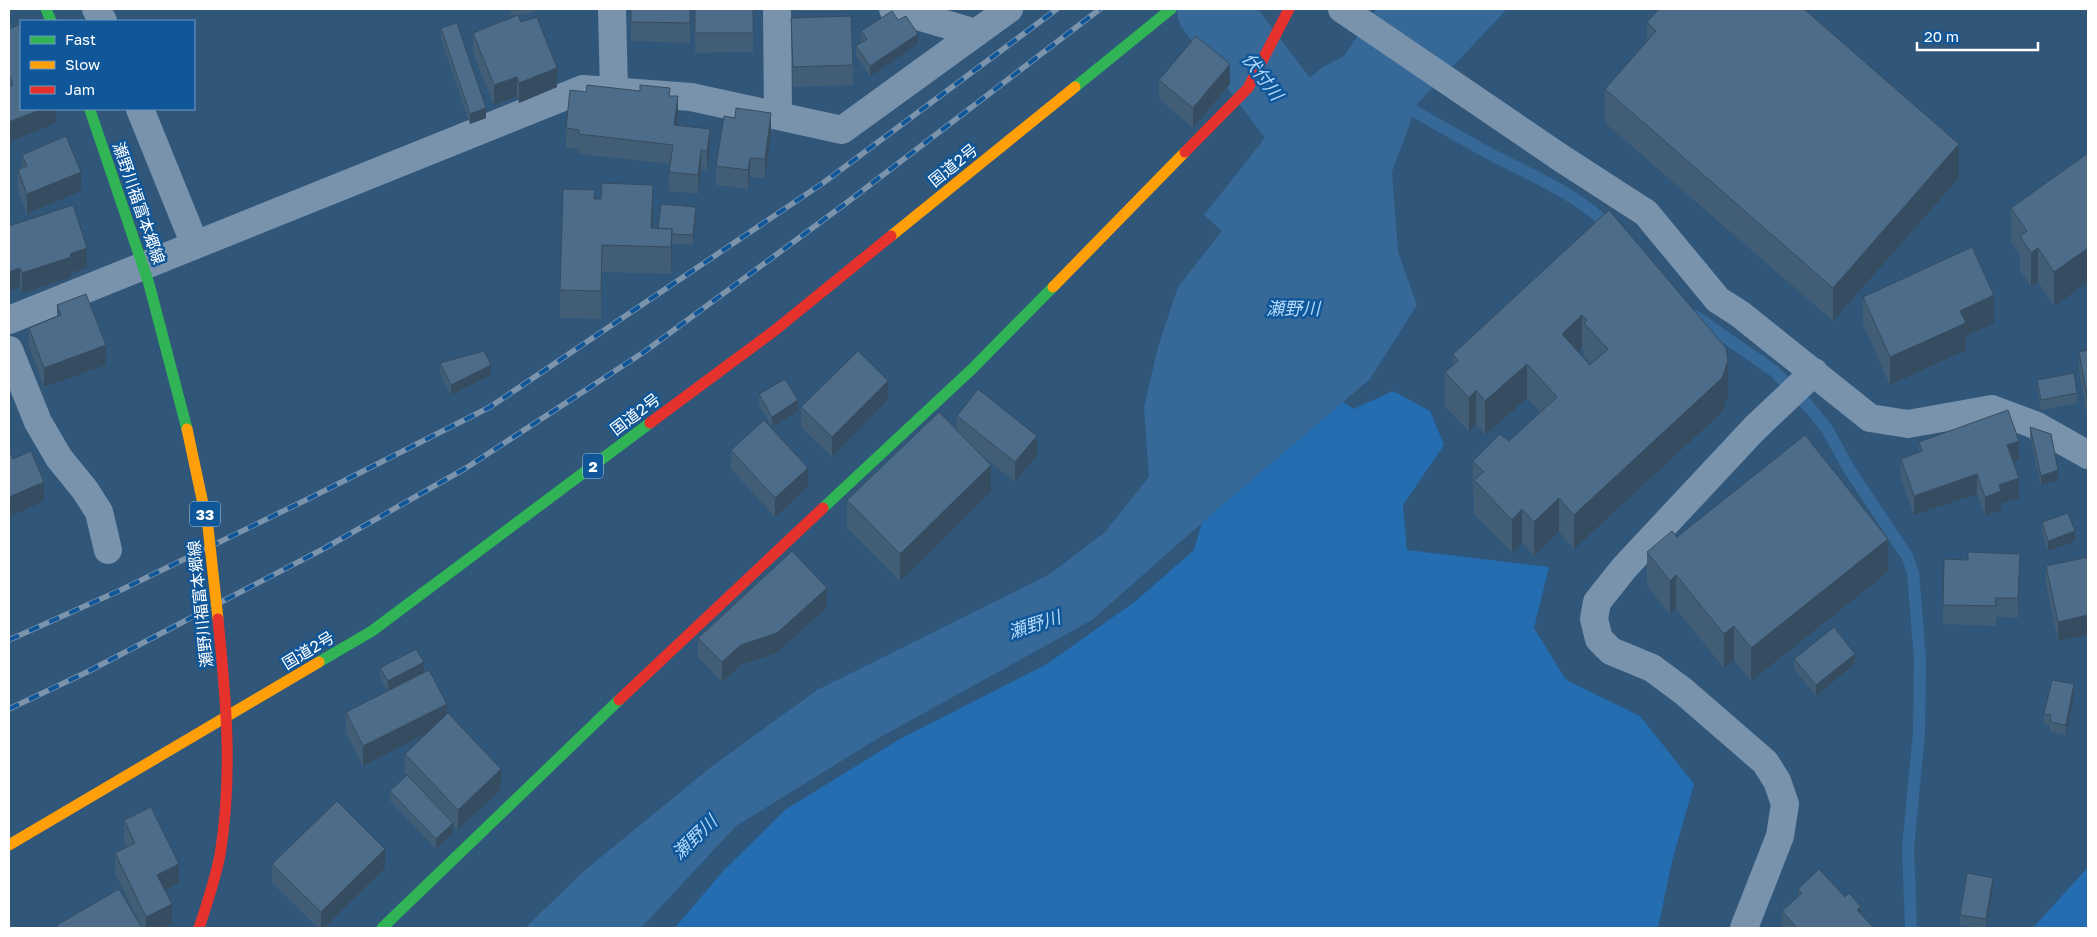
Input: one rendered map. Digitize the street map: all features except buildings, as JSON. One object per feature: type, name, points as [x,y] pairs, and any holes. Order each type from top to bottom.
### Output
[{"type":"main road","name":"国道2号","points":[[9,846],[372,631],[774,331],[1171,9]]},
{"type":"main road","points":[[382,928],[642,677],[972,369],[1248,88],[1289,9]]},
{"type":"main road","name":"瀬野川福富本郷線","points":[[90,110],[122,199],[168,347],[209,535],[227,700],[228,758],[226,812],[219,863],[199,928]]},
{"type":"street","points":[[96,9],[102,20]]},
{"type":"street","points":[[612,9],[614,91]]},
{"type":"street","points":[[777,9],[778,116]]},
{"type":"street","points":[[893,9],[976,32]]},
{"type":"street","points":[[9,320],[583,89],[691,97],[842,130],[1009,9]]},
{"type":"street","points":[[1342,9],[1561,158],[1646,213],[1718,300],[1740,314],[1870,418],[1908,424],[1992,409],[2035,425],[2088,455]]},
{"type":"street","points":[[140,110],[194,245]]},
{"type":"street","points":[[9,350],[38,422],[59,458],[85,490],[99,512],[108,550]]},
{"type":"street","points":[[1744,928],[1780,836],[1785,804],[1777,781],[1765,762],[1683,691],[1652,668],[1611,651],[1599,639],[1594,618],[1597,602],[1624,568],[1754,429],[1814,372]]},
{"type":"shaded area","points":[[1311,382],[1354,409],[1393,391],[1430,411],[1444,445],[1403,505],[1407,550],[1549,567],[1534,628],[1566,680],[1640,716],[1694,784],[1672,861],[1658,928],[675,928],[723,871],[785,810],[898,740],[1047,664],[1137,600],[1194,550],[1216,474]]},
{"type":"shaded area","points":[[2088,867],[2088,928],[2033,928]]},
{"type":"water","name":"瀬野川","points":[[1376,9],[1507,9],[1417,104],[1392,172],[1398,252],[1417,305],[1370,379],[1221,506],[1092,620],[877,739],[736,826],[641,928],[525,928],[584,871],[711,767],[817,690],[1050,574],[1105,532],[1149,477],[1144,408],[1158,347],[1178,287],[1222,231],[1204,215],[1261,143],[1287,95],[1323,67],[1344,56]]},
{"type":"waterway","name":"伏付川","points":[[1213,9],[1313,142]]},
{"type":"waterway","points":[[1400,103],[1484,151],[1557,188],[1600,217],[1612,229]]},
{"type":"waterway","points":[[1695,316],[1774,371],[1811,409],[1827,429],[1849,469],[1907,556],[1913,572],[1920,660],[1919,733],[1908,848],[1911,928]]},
{"type":"railway","points":[[9,640],[123,589],[314,496],[490,407],[823,183],[1057,9]]},
{"type":"railway","points":[[9,709],[87,672],[325,548],[466,468],[644,352],[845,204],[1100,9]]},
{"type":"traffic: fast","points":[[46,9],[51,20]]},
{"type":"traffic: fast","points":[[1075,87],[1171,9]]},
{"type":"traffic: fast","points":[[90,110],[149,284],[187,429]]},
{"type":"traffic: fast","points":[[823,508],[972,369],[1053,287]]},
{"type":"traffic: fast","points":[[319,662],[372,631],[650,423]]},
{"type":"traffic: fast","points":[[382,928],[619,700]]},
{"type":"traffic: slow","points":[[891,236],[1075,87]]},
{"type":"traffic: slow","points":[[1053,287],[1185,152]]},
{"type":"traffic: slow","points":[[187,429],[208,527],[218,619]]},
{"type":"traffic: slow","points":[[9,845],[319,662]]},
{"type":"traffic: jam","points":[[1185,152],[1248,88],[1289,9]]},
{"type":"traffic: jam","points":[[650,423],[774,331],[891,236]]},
{"type":"traffic: jam","points":[[619,700],[823,508]]},
{"type":"traffic: jam","points":[[199,928],[220,855],[226,796],[226,708],[218,619]]}]
